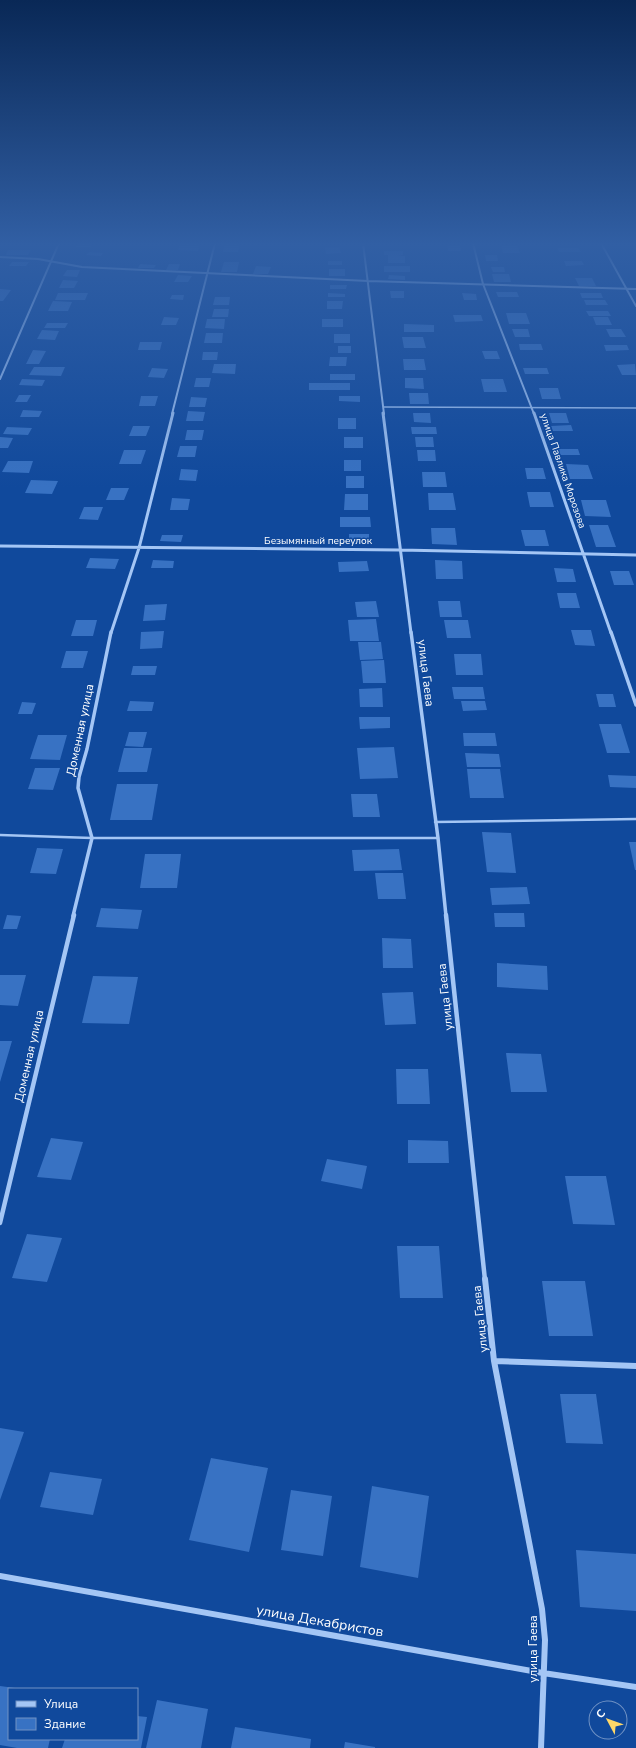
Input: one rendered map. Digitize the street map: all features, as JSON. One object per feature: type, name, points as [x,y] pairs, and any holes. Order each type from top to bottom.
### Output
[{"type":"street","points":[[0,379],[24,325]]},
{"type":"street","name":"Доменная улица","points":[[0,1223],[92,838],[80,802],[78,788],[79,777],[87,749],[110,637],[139,548],[193,325]]},
{"type":"street","name":"улица Гаева","points":[[374,325],[400,550],[438,838],[494,1361],[542,1609],[545,1640],[540,1748]]},
{"type":"street","name":"улица Павлика Морозова","points":[[499,325],[532,408],[636,705]]},
{"type":"street","name":"Безымянный переулок","points":[[0,546],[400,550],[636,555]]},
{"type":"street","points":[[494,1361],[636,1366]]},
{"type":"street","name":"улица Декабристов","points":[[0,1576],[544,1673],[636,1687]]},
{"type":"lane","points":[[384,407],[636,408]]},
{"type":"lane","points":[[435,822],[636,819]]},
{"type":"lane","points":[[0,835],[92,838],[438,838]]},
{"type":"building","points":[[46,325],[67,325],[65,328],[44,328]]},
{"type":"building","points":[[206,325],[224,325],[224,329],[205,328]]},
{"type":"building","points":[[322,325],[343,325],[343,327],[322,327]]},
{"type":"building","points":[[404,325],[434,325],[434,332],[404,332]]},
{"type":"building","points":[[512,329],[528,329],[530,337],[515,337]]},
{"type":"building","points":[[606,329],[621,329],[626,337],[610,337]]},
{"type":"building","points":[[42,330],[59,331],[55,340],[37,339]]},
{"type":"building","points":[[206,333],[223,333],[222,343],[204,343]]},
{"type":"building","points":[[334,334],[350,334],[350,343],[334,343]]},
{"type":"building","points":[[402,337],[423,337],[426,348],[404,348]]},
{"type":"building","points":[[140,342],[162,342],[160,350],[138,350]]},
{"type":"building","points":[[519,344],[541,344],[543,350],[520,350]]},
{"type":"building","points":[[604,345],[627,345],[629,350],[606,351]]},
{"type":"building","points":[[338,346],[351,346],[351,353],[338,353]]},
{"type":"building","points":[[33,350],[46,351],[39,364],[26,364]]},
{"type":"building","points":[[482,351],[497,351],[500,359],[485,359]]},
{"type":"building","points":[[203,352],[218,352],[217,360],[202,360]]},
{"type":"building","points":[[330,357],[347,357],[346,366],[329,366]]},
{"type":"building","points":[[403,359],[424,359],[426,370],[404,370]]},
{"type":"building","points":[[214,364],[236,364],[235,374],[212,373]]},
{"type":"building","points":[[635,364],[636,375],[622,375],[617,365]]},
{"type":"building","points":[[34,367],[65,367],[61,376],[29,375]]},
{"type":"building","points":[[152,368],[168,369],[164,378],[148,377]]},
{"type":"building","points":[[523,368],[547,368],[549,374],[525,374]]},
{"type":"building","points":[[330,374],[355,374],[355,380],[330,380]]},
{"type":"building","points":[[196,378],[211,378],[209,387],[194,387]]},
{"type":"building","points":[[405,378],[423,378],[424,389],[405,388]]},
{"type":"building","points":[[22,379],[45,380],[42,386],[19,385]]},
{"type":"building","points":[[481,379],[503,379],[507,392],[484,392]]},
{"type":"building","points":[[309,383],[350,383],[350,390],[309,390]]},
{"type":"building","points":[[539,388],[558,388],[561,399],[542,399]]},
{"type":"building","points":[[409,393],[428,393],[429,404],[410,404]]},
{"type":"building","points":[[19,395],[31,395],[27,402],[15,402]]},
{"type":"building","points":[[141,396],[158,396],[155,406],[139,406]]},
{"type":"building","points":[[339,396],[360,396],[360,402],[339,401]]},
{"type":"building","points":[[191,397],[207,398],[205,407],[189,407]]},
{"type":"building","points":[[23,410],[42,411],[39,417],[20,417]]},
{"type":"building","points":[[188,411],[205,412],[203,421],[186,421]]},
{"type":"building","points":[[413,413],[430,413],[431,423],[414,422]]},
{"type":"building","points":[[549,413],[566,413],[569,423],[552,423]]},
{"type":"building","points":[[338,418],[356,418],[356,429],[338,429]]},
{"type":"building","points":[[571,425],[573,431],[553,431],[551,426]]},
{"type":"building","points":[[133,426],[150,426],[146,436],[129,436]]},
{"type":"building","points":[[7,427],[32,428],[28,435],[3,434]]},
{"type":"building","points":[[411,427],[436,427],[437,434],[412,434]]},
{"type":"building","points":[[187,430],[204,430],[202,440],[185,440]]},
{"type":"building","points":[[0,437],[13,438],[8,448],[0,448]]},
{"type":"building","points":[[344,437],[363,437],[363,448],[344,448]]},
{"type":"building","points":[[415,437],[433,437],[434,447],[416,447]]},
{"type":"building","points":[[180,446],[197,446],[195,457],[177,457]]},
{"type":"building","points":[[557,449],[578,449],[580,455],[560,455]]},
{"type":"building","points":[[124,450],[146,450],[141,464],[119,464]]},
{"type":"building","points":[[417,450],[435,450],[436,461],[418,461]]},
{"type":"building","points":[[344,460],[361,460],[361,471],[344,471]]},
{"type":"building","points":[[8,461],[33,461],[29,473],[2,472]]},
{"type":"building","points":[[566,464],[588,465],[593,479],[570,479]]},
{"type":"building","points":[[525,468],[543,468],[546,479],[527,479]]},
{"type":"building","points":[[181,469],[198,470],[196,481],[179,480]]},
{"type":"building","points":[[422,472],[445,472],[447,487],[423,487]]},
{"type":"building","points":[[346,476],[364,476],[364,488],[346,488]]},
{"type":"building","points":[[31,480],[58,481],[52,494],[25,493]]},
{"type":"building","points":[[111,488],[129,488],[124,500],[106,500]]},
{"type":"building","points":[[527,492],[550,492],[554,507],[530,507]]},
{"type":"building","points":[[428,493],[453,493],[456,510],[429,510]]},
{"type":"building","points":[[345,494],[368,494],[368,510],[344,510]]},
{"type":"building","points":[[172,498],[190,499],[188,510],[170,510]]},
{"type":"building","points":[[581,500],[606,500],[611,517],[585,516]]},
{"type":"building","points":[[84,507],[103,507],[98,520],[79,519]]},
{"type":"building","points":[[340,517],[370,517],[371,527],[340,527]]},
{"type":"building","points":[[589,525],[608,525],[616,547],[596,547]]},
{"type":"building","points":[[431,528],[455,528],[457,545],[432,544]]},
{"type":"building","points":[[521,530],[545,530],[549,546],[525,546]]},
{"type":"building","points":[[349,534],[369,534],[369,540],[349,540]]},
{"type":"building","points":[[162,535],[183,535],[181,542],[160,541]]},
{"type":"building","points":[[90,558],[119,559],[115,569],[86,568]]},
{"type":"building","points":[[153,560],[174,561],[173,568],[151,568]]},
{"type":"building","points":[[435,560],[462,561],[463,579],[436,579]]},
{"type":"building","points":[[367,561],[369,571],[339,572],[338,562]]},
{"type":"building","points":[[554,568],[573,569],[576,582],[557,582]]},
{"type":"building","points":[[610,571],[629,571],[634,585],[614,585]]},
{"type":"building","points":[[557,593],[576,593],[580,608],[560,608]]},
{"type":"building","points":[[376,601],[379,617],[357,617],[355,602]]},
{"type":"building","points":[[438,601],[460,601],[462,617],[440,617]]},
{"type":"building","points":[[167,604],[165,620],[143,621],[145,605]]},
{"type":"building","points":[[376,619],[379,641],[350,641],[348,620]]},
{"type":"building","points":[[76,620],[97,620],[93,636],[71,636]]},
{"type":"building","points":[[444,620],[468,620],[471,638],[447,638]]},
{"type":"building","points":[[571,630],[591,630],[595,646],[575,645]]},
{"type":"building","points":[[164,631],[162,648],[140,649],[141,632]]},
{"type":"building","points":[[358,642],[381,642],[383,659],[360,660]]},
{"type":"building","points":[[66,651],[88,651],[83,668],[61,668]]},
{"type":"building","points":[[454,654],[481,654],[483,675],[456,675]]},
{"type":"building","points":[[384,660],[386,683],[363,683],[361,661]]},
{"type":"building","points":[[133,666],[157,666],[155,675],[131,675]]},
{"type":"building","points":[[452,687],[483,687],[485,699],[454,699]]},
{"type":"building","points":[[382,688],[383,707],[360,707],[359,689]]},
{"type":"building","points":[[596,694],[613,694],[616,707],[599,707]]},
{"type":"building","points":[[130,701],[154,702],[152,711],[127,711]]},
{"type":"building","points":[[461,701],[485,701],[487,710],[463,711]]},
{"type":"building","points":[[22,702],[36,703],[32,714],[18,714]]},
{"type":"building","points":[[359,717],[390,717],[390,728],[360,729]]},
{"type":"building","points":[[599,724],[621,724],[630,753],[607,753]]},
{"type":"building","points":[[129,732],[147,732],[143,747],[125,746]]},
{"type":"building","points":[[463,733],[495,733],[497,746],[464,746]]},
{"type":"building","points":[[38,735],[67,735],[60,760],[30,759]]},
{"type":"building","points":[[394,747],[398,778],[360,779],[357,748]]},
{"type":"building","points":[[124,748],[152,748],[147,772],[118,772]]},
{"type":"building","points":[[465,753],[499,754],[501,767],[467,767]]},
{"type":"building","points":[[35,768],[60,768],[53,790],[28,789]]},
{"type":"building","points":[[467,769],[500,769],[504,798],[470,798]]},
{"type":"building","points":[[608,775],[636,776],[636,788],[610,787]]},
{"type":"building","points":[[117,784],[158,784],[152,820],[110,820]]},
{"type":"building","points":[[351,794],[377,794],[380,817],[353,817]]},
{"type":"building","points":[[482,832],[511,833],[516,873],[487,872]]},
{"type":"building","points":[[629,842],[636,842],[636,870],[635,870]]},
{"type":"building","points":[[37,848],[63,849],[56,874],[30,873]]},
{"type":"building","points":[[399,849],[402,870],[354,871],[352,850]]},
{"type":"building","points":[[145,854],[181,854],[177,888],[140,888]]},
{"type":"building","points":[[375,873],[403,873],[406,899],[378,899]]},
{"type":"building","points":[[527,887],[530,904],[492,905],[490,888]]},
{"type":"building","points":[[101,908],[142,910],[138,929],[96,927]]},
{"type":"building","points":[[494,913],[524,913],[525,927],[495,927]]},
{"type":"building","points":[[7,915],[21,916],[17,929],[3,929]]},
{"type":"building","points":[[382,938],[411,939],[413,968],[383,968]]},
{"type":"building","points":[[497,963],[547,966],[548,990],[497,987]]},
{"type":"building","points":[[0,975],[26,975],[18,1006],[0,1005]]},
{"type":"building","points":[[93,976],[138,977],[129,1024],[82,1023]]},
{"type":"building","points":[[413,992],[416,1024],[385,1025],[382,993]]},
{"type":"building","points":[[0,1041],[12,1041],[0,1082]]},
{"type":"building","points":[[506,1053],[541,1054],[547,1092],[511,1092]]},
{"type":"building","points":[[396,1069],[428,1069],[430,1104],[397,1104]]},
{"type":"building","points":[[51,1138],[83,1142],[71,1180],[37,1177]]},
{"type":"building","points":[[408,1140],[448,1141],[449,1163],[408,1163]]},
{"type":"building","points":[[327,1159],[367,1166],[362,1189],[321,1181]]},
{"type":"building","points":[[565,1176],[606,1176],[615,1225],[573,1224]]},
{"type":"building","points":[[27,1234],[62,1238],[47,1282],[12,1278]]},
{"type":"building","points":[[397,1246],[439,1246],[443,1298],[400,1298]]},
{"type":"building","points":[[542,1281],[585,1281],[593,1336],[549,1336]]},
{"type":"building","points":[[560,1394],[596,1394],[603,1444],[566,1443]]},
{"type":"building","points":[[0,1428],[24,1432],[0,1500]]},
{"type":"building","points":[[211,1458],[268,1468],[249,1552],[189,1540]]},
{"type":"building","points":[[50,1472],[102,1479],[93,1515],[40,1507]]},
{"type":"building","points":[[372,1486],[429,1496],[418,1578],[360,1567]]},
{"type":"building","points":[[291,1490],[332,1496],[323,1556],[281,1550]]},
{"type":"building","points":[[576,1550],[636,1554],[636,1611],[580,1607]]},
{"type":"building","points":[[0,1686],[15,1688],[8,1688],[8,1740],[50,1740],[48,1748],[17,1748],[0,1745]]},
{"type":"building","points":[[157,1700],[208,1709],[201,1748],[146,1748]]},
{"type":"building","points":[[138,1716],[147,1717],[141,1748],[62,1748],[65,1740],[138,1740]]},
{"type":"building","points":[[235,1727],[311,1739],[310,1748],[231,1748]]},
{"type":"building","points":[[345,1742],[375,1747],[375,1748],[344,1748]]}]
